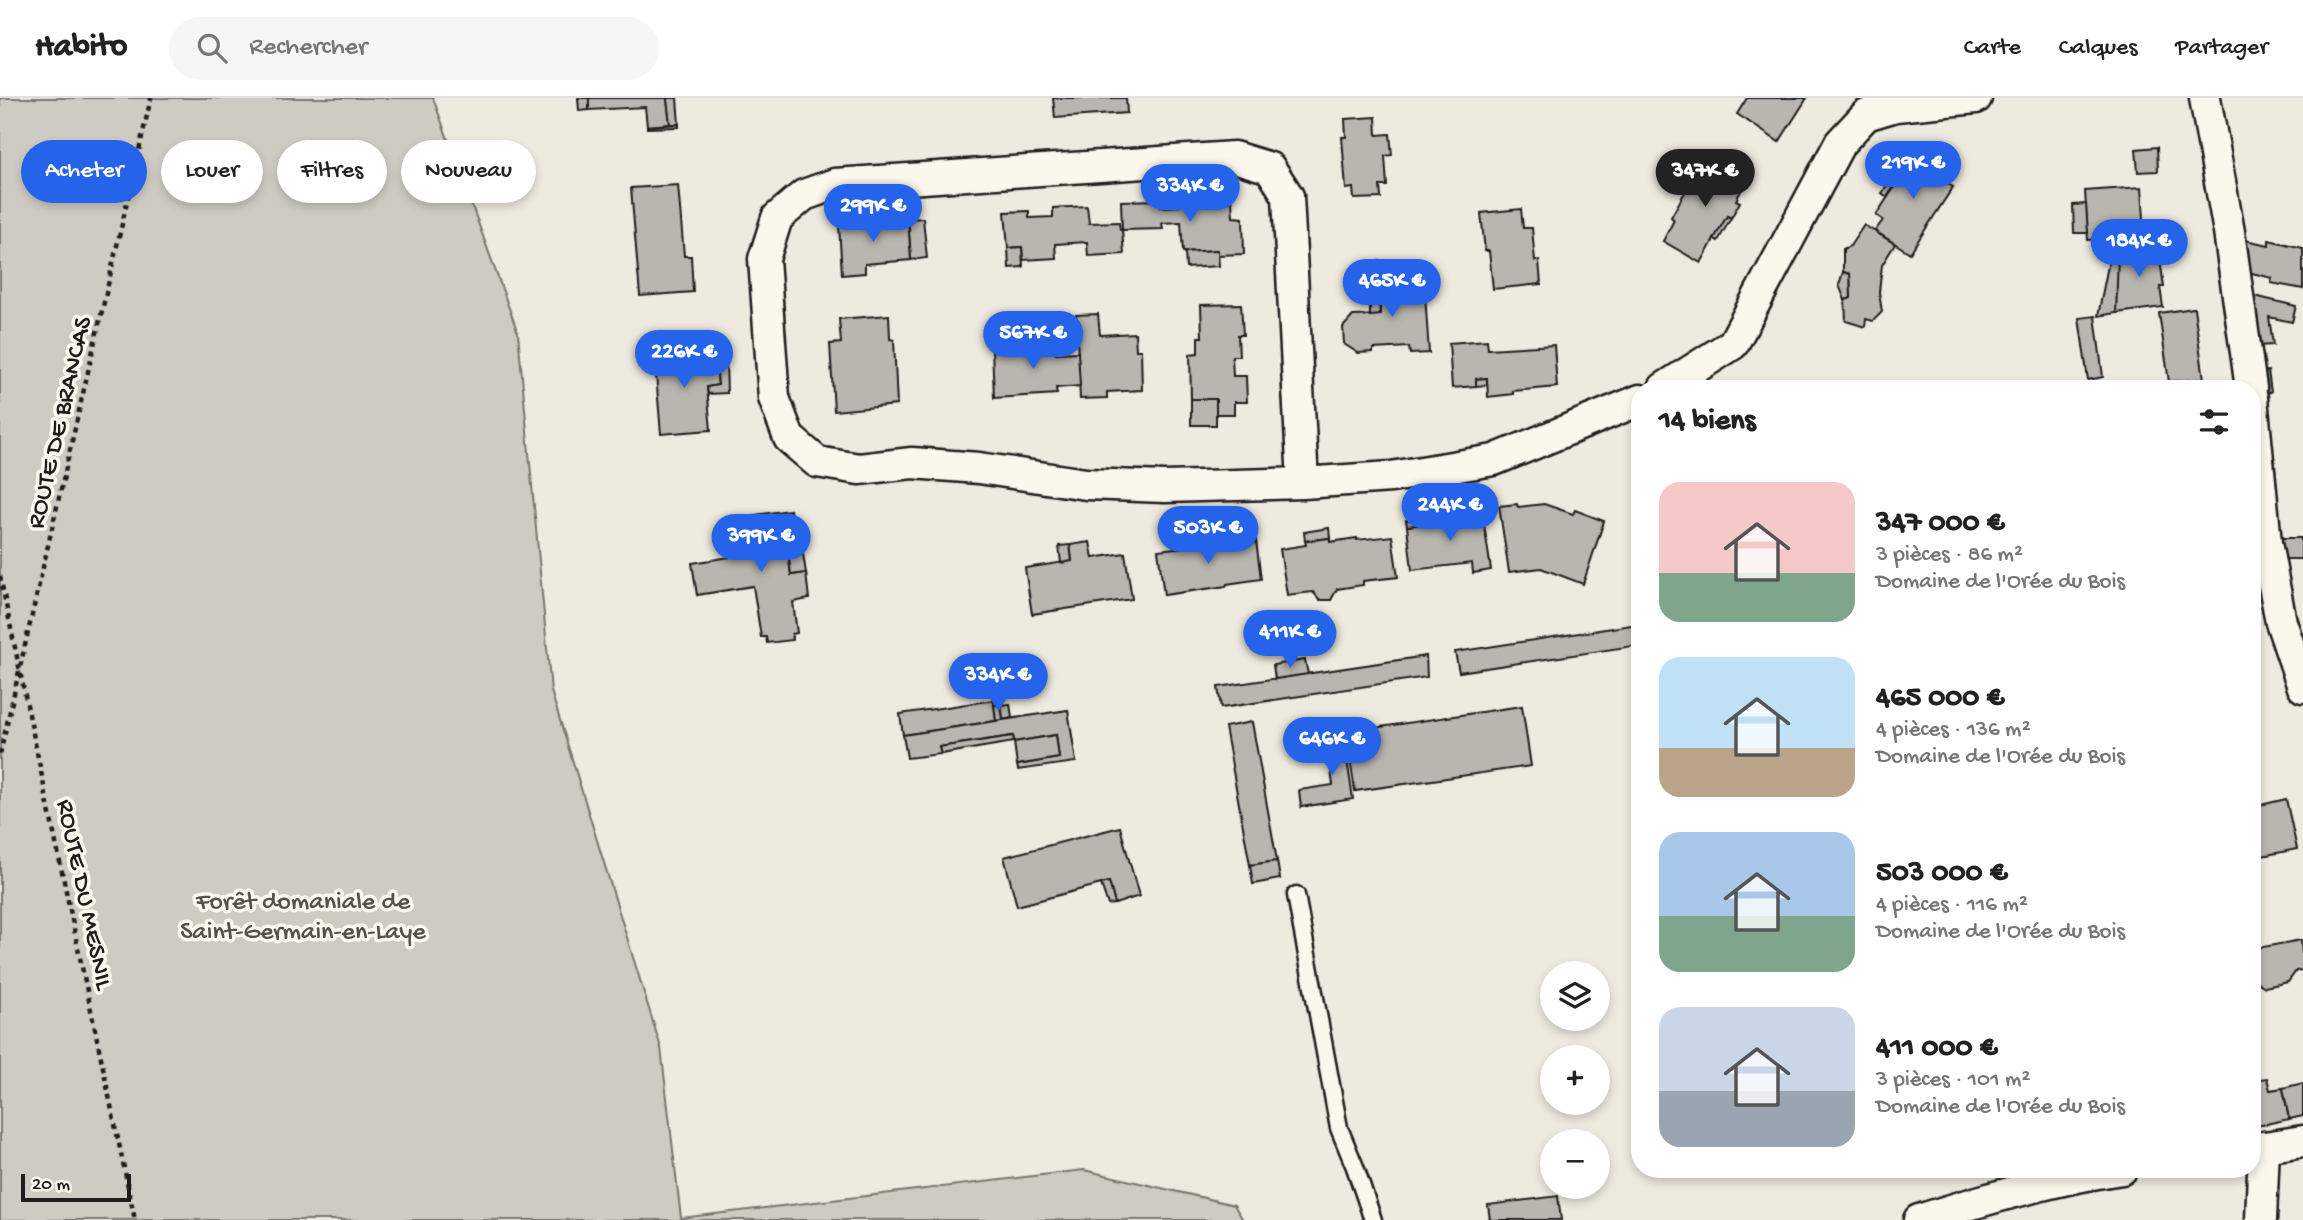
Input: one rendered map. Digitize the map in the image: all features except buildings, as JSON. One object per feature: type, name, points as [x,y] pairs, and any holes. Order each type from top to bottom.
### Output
[{"type":"street","points":[[1677,380],[1733,344],[1840,143],[1866,115],[1896,106],[1976,98]]},
{"type":"street","points":[[2205,98],[2229,232],[2250,380]]},
{"type":"street","points":[[1303,483],[1288,196],[1270,168],[1234,157],[835,184],[804,194],[777,218],[764,259],[774,398],[789,438],[817,462],[859,469],[912,463],[979,468],[1086,484],[1165,487],[1303,483],[1391,477],[1494,460],[1631,404]]},
{"type":"street","points":[[2261,491],[2266,543],[2281,622],[2303,687]]},
{"type":"street","points":[[2261,1148],[2303,1141]]},
{"type":"street","points":[[1919,1220],[1958,1207],[2074,1178]]},
{"type":"street","points":[[2259,1178],[2261,1220]]},
{"type":"lane","points":[[1296,895],[1339,1128],[1373,1220]]},
{"type":"path","name":"ROUTE DE BRANCAS","points":[[0,754],[151,98]]},
{"type":"path","name":"ROUTE DU MESNIL","points":[[0,576],[135,1220]]},
{"type":"green space","name":"Forêt domaniale de Saint-Germain-en-Laye","points":[[0,98],[433,98],[448,140],[401,140],[401,203],[471,203],[518,333],[551,691],[661,1048],[681,1218],[1084,1170],[1234,1205],[1243,1220],[0,1220]]}]
